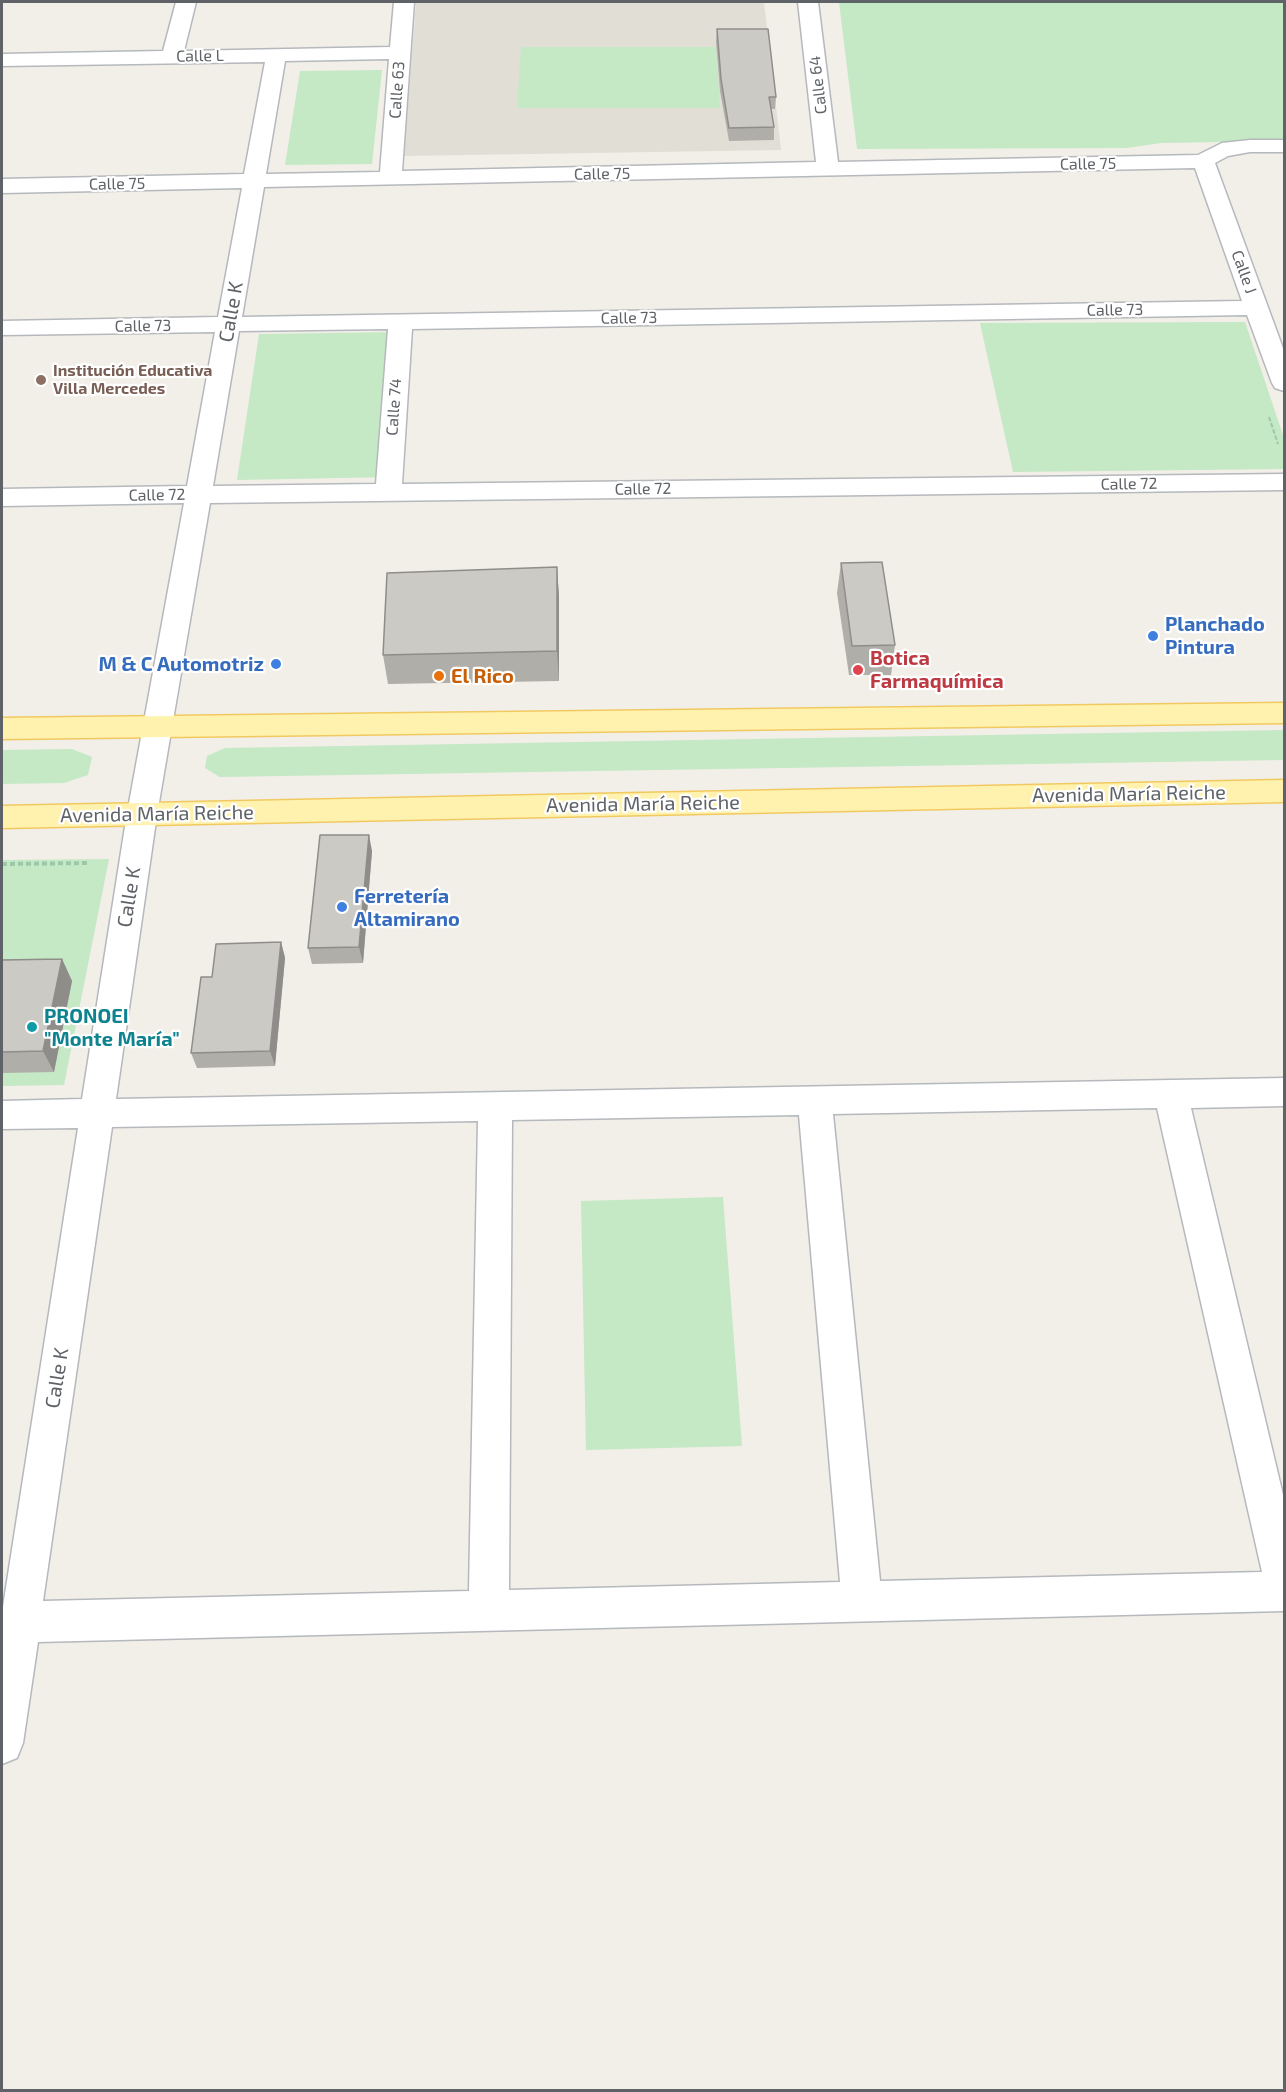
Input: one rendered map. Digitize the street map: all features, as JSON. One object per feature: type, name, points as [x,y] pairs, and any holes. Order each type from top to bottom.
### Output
[{"type":"main road","points":[[2,729],[1284,713]]},
{"type":"main road","name":"Avenida María Reiche","points":[[2,817],[1284,791]]},
{"type":"street","points":[[172,57],[186,2]]},
{"type":"street","name":"Calle 63","points":[[390,178],[404,2]]},
{"type":"street","name":"Calle 64","points":[[808,2],[828,169]]},
{"type":"street","name":"Calle L","points":[[2,60],[399,52]]},
{"type":"street","name":"Calle K","points":[[2,1743],[142,814],[276,55]]},
{"type":"street","points":[[1203,161],[1222,150],[1250,146],[1284,146]]},
{"type":"street","name":"Calle 75","points":[[2,186],[1203,161]]},
{"type":"street","name":"Calle J","points":[[1203,161],[1284,382]]},
{"type":"street","name":"Calle 73","points":[[2,328],[1257,308]]},
{"type":"street","name":"Calle 74","points":[[388,492],[401,322]]},
{"type":"street","name":"Calle 72","points":[[2,497],[1284,482]]},
{"type":"street","points":[[2,1115],[1284,1092]]},
{"type":"street","points":[[1171,1094],[1284,1580]]},
{"type":"street","points":[[815,1101],[862,1602]]},
{"type":"street","points":[[489,1611],[495,1106]]},
{"type":"street","points":[[20,1622],[1284,1591]]},
{"type":"path","points":[[1268,417],[1280,448]]},
{"type":"path","points":[[2,864],[98,863]]},
{"type":"shaded area","points":[[416,2],[764,2],[781,150],[404,156]]},
{"type":"green space","points":[[839,2],[1284,2],[1284,141],[1161,143],[1127,148],[857,149]]},
{"type":"green space","points":[[521,47],[716,47],[720,108],[517,108]]},
{"type":"green space","points":[[382,70],[372,164],[285,165],[300,71]]},
{"type":"green space","points":[[1245,322],[1284,438],[1284,469],[1013,472],[980,323]]},
{"type":"green space","points":[[403,332],[391,477],[237,480],[259,334]]},
{"type":"green space","points":[[1284,730],[1284,760],[220,777],[205,768],[207,756],[225,748]]},
{"type":"green space","points":[[72,749],[92,757],[88,775],[64,783],[2,784],[2,750]]},
{"type":"green space","points":[[109,859],[64,1085],[2,1086],[2,860]]},
{"type":"green space","points":[[723,1197],[742,1446],[586,1450],[581,1201]]},
{"type":"building","points":[[717,29],[768,29],[776,97],[769,97],[774,127],[729,128],[721,79]]},
{"type":"building","points":[[882,562],[895,645],[852,646],[841,563]]},
{"type":"building","points":[[557,567],[557,651],[383,655],[387,573]]},
{"type":"building","name":"Ferretería Altamirano","points":[[320,835],[369,835],[359,947],[308,948]]},
{"type":"building","points":[[281,942],[270,1051],[191,1053],[201,977],[212,977],[216,944]]},
{"type":"building","name":"PRONOEI \"Monte María\"","points":[[62,959],[43,1051],[2,1052],[2,960]]},
{"type":"place","name":"Institución Educativa Villa Mercedes","points":[[41,380]]},
{"type":"place","name":"Planchado Pintura","points":[[1153,636]]},
{"type":"place","name":"M & C Automotriz","points":[[276,664]]},
{"type":"place","name":"Botica Farmaquímica","points":[[858,670]]},
{"type":"place","name":"El Rico","points":[[439,676]]},
{"type":"place","name":"Ferretería Altamirano","points":[[342,907]]},
{"type":"place","name":"PRONOEI \"Monte María\"","points":[[32,1027]]}]
